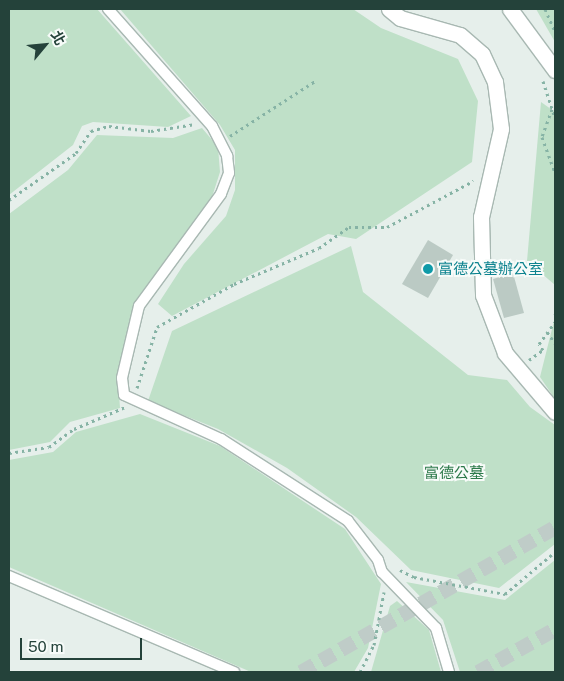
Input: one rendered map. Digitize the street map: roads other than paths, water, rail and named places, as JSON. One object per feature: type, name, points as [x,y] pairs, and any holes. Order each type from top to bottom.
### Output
[{"type":"street","points":[[389,9],[400,18],[434,24],[460,35],[482,54],[495,82],[500,106],[501,129],[481,217],[478,258],[483,295],[505,353],[516,369],[555,412]]},
{"type":"street","points":[[510,9],[555,70]]},
{"type":"lane","points":[[108,9],[208,124],[227,156],[229,173],[221,194],[139,306],[122,378],[124,395],[132,402],[192,425],[268,466],[348,521],[378,560],[387,578],[436,628],[449,672]]},
{"type":"lane","points":[[9,576],[234,672]]},
{"type":"tunnel","points":[[301,672],[555,527]]},
{"type":"tunnel","points":[[478,672],[555,629]]},
{"type":"place","name":"富德公墓辦公室","points":[[428,269]]},
{"type":"park label","name":"富德公墓","points":[[454,473]]}]
